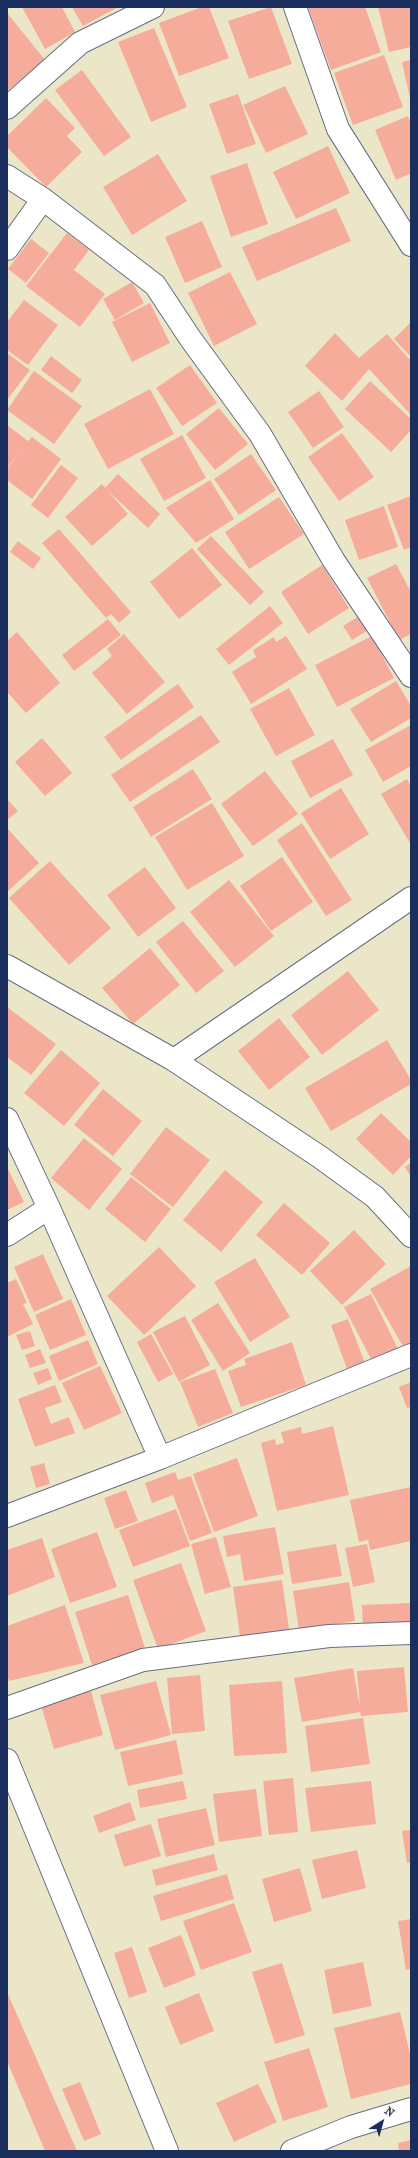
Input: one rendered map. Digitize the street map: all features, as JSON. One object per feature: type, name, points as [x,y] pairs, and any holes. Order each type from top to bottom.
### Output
[{"type":"street","points":[[7,108],[80,43],[153,7]]},
{"type":"street","points":[[295,7],[338,129],[411,245]]},
{"type":"street","points":[[7,176],[44,199],[155,285],[190,338],[260,434],[334,561],[411,676]]},
{"type":"street","points":[[7,249],[44,199]]},
{"type":"street","points":[[174,1060],[411,898]]},
{"type":"street","points":[[7,966],[174,1060],[320,1157],[375,1197],[411,1236]]},
{"type":"street","points":[[7,1119],[49,1208],[160,1458]]},
{"type":"street","points":[[7,1235],[49,1208]]},
{"type":"street","points":[[7,1516],[160,1458],[411,1355]]},
{"type":"street","points":[[7,1708],[144,1660],[329,1636],[411,1633]]},
{"type":"street","points":[[7,1760],[167,2151]]},
{"type":"street","points":[[292,2151],[351,2128],[411,2109]]},
{"type":"building","points":[[22,7],[62,7],[75,32],[45,49]]},
{"type":"building","points":[[72,7],[118,7],[83,26]]},
{"type":"building","points":[[202,7],[209,7],[229,58],[179,76],[159,23]]},
{"type":"building","points":[[271,7],[292,64],[249,79],[228,21]]},
{"type":"building","points":[[308,7],[365,7],[381,52],[331,70]]},
{"type":"building","points":[[378,7],[411,7],[411,47],[389,52]]},
{"type":"building","points":[[8,14],[45,60],[7,91],[7,15]]},
{"type":"building","points":[[154,28],[187,107],[151,122],[118,42]]},
{"type":"building","points":[[384,55],[403,107],[353,125],[334,73]]},
{"type":"building","points":[[411,60],[411,98],[410,98],[402,62]]},
{"type":"building","points":[[82,70],[131,137],[104,156],[55,90]]},
{"type":"building","points":[[285,86],[308,134],[266,153],[243,105]]},
{"type":"building","points":[[238,94],[256,144],[227,154],[209,104]]},
{"type":"building","points":[[46,98],[75,128],[67,136],[82,152],[46,187],[7,147],[7,136]]},
{"type":"building","points":[[408,116],[411,124],[411,173],[396,180],[375,130]]},
{"type":"building","points":[[328,146],[350,193],[296,219],[273,172]]},
{"type":"building","points":[[158,154],[187,201],[132,235],[103,187]]},
{"type":"building","points":[[247,163],[268,224],[231,237],[210,176]]},
{"type":"building","points":[[336,208],[351,241],[257,281],[242,247]]},
{"type":"building","points":[[202,221],[222,267],[185,283],[165,237]]},
{"type":"building","points":[[67,233],[89,250],[74,270],[105,294],[80,327],[26,286]]},
{"type":"building","points":[[31,239],[49,253],[26,283],[8,269]]},
{"type":"building","points":[[230,272],[257,324],[214,346],[188,293]]},
{"type":"building","points":[[132,282],[144,303],[115,320],[103,299]]},
{"type":"building","points":[[24,300],[58,325],[28,365],[7,350],[7,322]]},
{"type":"building","points":[[150,303],[170,343],[132,362],[112,322]]},
{"type":"building","points":[[411,322],[411,357],[394,339]]},
{"type":"building","points":[[335,333],[359,358],[387,334],[411,361],[411,415],[369,369],[342,401],[305,366]]},
{"type":"building","points":[[7,353],[30,370],[7,400]]},
{"type":"building","points":[[51,356],[82,380],[72,393],[41,370]]},
{"type":"building","points":[[190,365],[217,403],[182,426],[156,388]]},
{"type":"building","points":[[34,371],[82,406],[54,444],[7,410]]},
{"type":"building","points":[[370,381],[411,419],[411,430],[391,452],[345,409]]},
{"type":"building","points":[[150,389],[174,434],[108,469],[84,424]]},
{"type":"building","points":[[319,391],[344,427],[313,448],[288,412]]},
{"type":"building","points":[[219,408],[248,444],[215,470],[186,434]]},
{"type":"building","points":[[7,425],[28,441],[32,437],[61,459],[32,499],[7,480],[7,469],[25,446],[7,468]]},
{"type":"building","points":[[342,433],[374,477],[339,501],[308,457]]},
{"type":"building","points":[[182,435],[206,478],[164,501],[140,459]]},
{"type":"building","points":[[251,454],[276,490],[239,515],[214,479]]},
{"type":"building","points":[[61,465],[78,478],[48,518],[31,505]]},
{"type":"building","points":[[118,474],[160,514],[148,528],[108,491],[128,514],[92,546],[65,517],[102,484],[105,488]]},
{"type":"building","points":[[210,480],[234,519],[196,543],[166,508]]},
{"type":"building","points":[[411,496],[411,547],[404,550],[387,505]]},
{"type":"building","points":[[279,497],[304,534],[249,569],[225,532]]},
{"type":"building","points":[[384,506],[398,547],[359,560],[345,520]]},
{"type":"building","points":[[59,529],[131,612],[119,623],[111,614],[106,618],[42,543]]},
{"type":"building","points":[[211,536],[264,592],[250,605],[197,549]]},
{"type":"building","points":[[18,541],[41,558],[33,569],[10,552]]},
{"type":"building","points":[[192,548],[222,585],[179,619],[150,582]]},
{"type":"building","points":[[396,564],[411,592],[411,634],[399,640],[367,578]]},
{"type":"building","points":[[322,565],[349,608],[308,634],[281,592]]},
{"type":"building","points":[[270,606],[283,623],[229,665],[216,649]]},
{"type":"building","points":[[364,613],[373,627],[352,640],[343,626]]},
{"type":"building","points":[[108,619],[121,635],[74,671],[62,655]]},
{"type":"building","points":[[17,632],[60,683],[26,713],[7,692],[7,641]]},
{"type":"building","points":[[124,634],[165,682],[127,714],[92,673],[112,656],[107,649]]},
{"type":"building","points":[[286,636],[307,669],[251,704],[232,672],[256,657],[253,650],[274,637],[276,642]]},
{"type":"building","points":[[372,636],[394,678],[337,707],[315,665]]},
{"type":"building","points":[[396,681],[411,706],[411,718],[371,742],[350,709]]},
{"type":"building","points":[[178,684],[194,707],[121,760],[104,737]]},
{"type":"building","points":[[289,688],[315,735],[276,756],[250,709]]},
{"type":"building","points":[[201,715],[220,742],[130,802],[111,775]]},
{"type":"building","points":[[411,725],[411,766],[383,782],[365,750]]},
{"type":"building","points":[[42,738],[72,773],[45,796],[15,762]]},
{"type":"building","points":[[333,739],[353,775],[310,798],[291,761]]},
{"type":"building","points":[[193,769],[212,799],[151,837],[133,807]]},
{"type":"building","points":[[265,771],[298,814],[253,846],[221,804]]},
{"type":"building","points":[[407,779],[411,786],[411,845],[381,794]]},
{"type":"building","points":[[341,788],[369,834],[330,859],[301,813]]},
{"type":"building","points":[[7,799],[18,811],[7,820]]},
{"type":"building","points":[[212,803],[244,856],[187,890],[155,837]]},
{"type":"building","points":[[302,823],[352,900],[326,916],[277,840]]},
{"type":"building","points":[[7,828],[39,863],[7,892]]},
{"type":"building","points":[[282,857],[313,902],[271,931],[240,886]]},
{"type":"building","points":[[50,861],[111,928],[69,965],[9,898]]},
{"type":"building","points":[[145,867],[176,908],[138,937],[107,895]]},
{"type":"building","points":[[229,880],[274,936],[235,967],[190,912]]},
{"type":"building","points":[[183,921],[224,971],[196,993],[156,942]]},
{"type":"building","points":[[150,948],[180,985],[133,1024],[102,988]]},
{"type":"building","points":[[348,971],[379,1010],[322,1055],[291,1015]]},
{"type":"building","points":[[7,1007],[56,1044],[31,1075],[7,1057]]},
{"type":"building","points":[[279,1018],[310,1057],[269,1090],[238,1051]]},
{"type":"building","points":[[387,1040],[411,1080],[411,1084],[331,1131],[305,1088]]},
{"type":"building","points":[[61,1050],[100,1083],[64,1126],[24,1093]]},
{"type":"building","points":[[103,1089],[142,1121],[113,1156],[74,1125]]},
{"type":"building","points":[[381,1113],[411,1142],[411,1156],[393,1175],[356,1139]]},
{"type":"building","points":[[166,1127],[210,1160],[173,1207],[130,1174]]},
{"type":"building","points":[[84,1138],[122,1169],[89,1210],[51,1178]]},
{"type":"building","points":[[411,1163],[411,1177],[405,1167]]},
{"type":"building","points":[[7,1167],[24,1202],[7,1210]]},
{"type":"building","points":[[225,1170],[263,1202],[221,1252],[183,1220]]},
{"type":"building","points":[[131,1177],[171,1209],[145,1242],[105,1209]]},
{"type":"building","points":[[284,1203],[330,1243],[302,1275],[256,1235]]},
{"type":"building","points":[[354,1230],[386,1264],[342,1305],[310,1271]]},
{"type":"building","points":[[159,1247],[196,1286],[144,1335],[107,1296]]},
{"type":"building","points":[[43,1254],[63,1299],[34,1312],[14,1267]]},
{"type":"building","points":[[255,1258],[290,1317],[250,1342],[214,1282]]},
{"type":"building","points":[[411,1266],[411,1344],[404,1348],[370,1289]]},
{"type":"building","points":[[16,1279],[27,1303],[23,1304],[33,1324],[7,1337],[7,1283]]},
{"type":"building","points":[[371,1294],[398,1349],[372,1361],[344,1307]]},
{"type":"building","points":[[71,1299],[86,1335],[50,1350],[35,1315]]},
{"type":"building","points":[[218,1303],[250,1353],[223,1371],[191,1320]]},
{"type":"building","points":[[185,1316],[210,1365],[179,1382],[153,1332]]},
{"type":"building","points":[[348,1319],[365,1363],[347,1369],[331,1325]]},
{"type":"building","points":[[30,1331],[35,1346],[22,1350],[16,1335]]},
{"type":"building","points":[[151,1334],[173,1374],[158,1382],[137,1342]]},
{"type":"building","points":[[88,1340],[98,1364],[59,1381],[49,1356]]},
{"type":"building","points":[[292,1342],[306,1385],[241,1407],[228,1371],[246,1365],[244,1359]]},
{"type":"building","points":[[40,1349],[46,1363],[30,1368],[25,1355]]},
{"type":"building","points":[[100,1366],[122,1413],[84,1430],[62,1383]]},
{"type":"building","points":[[48,1368],[52,1379],[38,1385],[33,1373]]},
{"type":"building","points":[[215,1369],[233,1413],[198,1427],[180,1382]]},
{"type":"building","points":[[411,1382],[411,1407],[407,1408],[399,1387]]},
{"type":"building","points":[[55,1385],[62,1402],[45,1408],[51,1424],[69,1417],[75,1433],[35,1447],[18,1399]]},
{"type":"building","points":[[333,1426],[349,1495],[277,1511],[261,1443],[275,1439],[276,1445],[284,1443],[281,1432],[301,1427],[302,1434]]},
{"type":"building","points":[[237,1458],[258,1516],[214,1532],[193,1474]]},
{"type":"building","points":[[44,1463],[50,1484],[36,1488],[30,1467]]},
{"type":"building","points":[[175,1472],[178,1480],[191,1476],[212,1533],[190,1541],[173,1495],[152,1503],[145,1483]]},
{"type":"building","points":[[411,1487],[411,1541],[370,1550],[368,1540],[359,1542],[350,1500]]},
{"type":"building","points":[[126,1490],[138,1521],[115,1529],[104,1498]]},
{"type":"building","points":[[176,1509],[190,1546],[133,1567],[119,1530]]},
{"type":"building","points":[[275,1527],[284,1574],[244,1581],[240,1554],[227,1557],[223,1536]]},
{"type":"building","points":[[97,1532],[117,1587],[70,1603],[51,1549]]},
{"type":"building","points":[[216,1537],[231,1587],[205,1594],[191,1544]]},
{"type":"building","points":[[42,1538],[55,1577],[7,1596],[7,1550]]},
{"type":"building","points":[[336,1544],[342,1576],[292,1584],[287,1552]]},
{"type":"building","points":[[367,1544],[375,1582],[353,1587],[345,1548]]},
{"type":"building","points":[[181,1563],[206,1631],[158,1649],[133,1580]]},
{"type":"building","points":[[282,1580],[290,1636],[241,1643],[233,1587]]},
{"type":"building","points":[[349,1582],[355,1621],[299,1630],[293,1591]]},
{"type":"building","points":[[128,1595],[145,1648],[92,1665],[75,1612]]},
{"type":"building","points":[[411,1603],[411,1629],[363,1632],[362,1605]]},
{"type":"building","points":[[65,1605],[84,1663],[9,1681],[7,1674],[7,1626]]},
{"type":"building","points":[[404,1667],[408,1712],[361,1716],[360,1712],[302,1722],[294,1678],[353,1668],[360,1708],[357,1671]]},
{"type":"building","points":[[200,1675],[205,1731],[172,1734],[167,1678]]},
{"type":"building","points":[[156,1681],[171,1735],[115,1750],[100,1695]]},
{"type":"building","points":[[282,1681],[287,1753],[234,1756],[229,1685]]},
{"type":"building","points":[[91,1691],[103,1735],[54,1749],[41,1705]]},
{"type":"building","points":[[363,1718],[370,1764],[311,1772],[305,1726]]},
{"type":"building","points":[[176,1740],[183,1774],[128,1786],[120,1752]]},
{"type":"building","points":[[293,1778],[298,1832],[269,1835],[263,1781]]},
{"type":"building","points":[[183,1781],[187,1799],[140,1808],[137,1790]]},
{"type":"building","points":[[371,1781],[376,1824],[311,1832],[305,1788]]},
{"type":"building","points":[[256,1789],[262,1836],[219,1842],[213,1794]]},
{"type":"building","points":[[130,1802],[136,1820],[99,1833],[93,1816]]},
{"type":"building","points":[[206,1808],[215,1845],[166,1857],[157,1819]]},
{"type":"building","points":[[151,1824],[161,1856],[124,1867],[114,1835]]},
{"type":"building","points":[[411,1830],[411,1862],[407,1863],[402,1831]]},
{"type":"building","points":[[357,1850],[366,1888],[322,1899],[312,1860]]},
{"type":"building","points":[[214,1854],[218,1870],[156,1886],[152,1870]]},
{"type":"building","points":[[300,1868],[312,1911],[274,1922],[262,1879]]},
{"type":"building","points":[[227,1874],[234,1899],[161,1921],[153,1896]]},
{"type":"building","points":[[234,1903],[252,1952],[201,1970],[183,1921]]},
{"type":"building","points":[[411,1919],[411,1969],[406,1970],[398,1921]]},
{"type":"building","points":[[181,1935],[196,1975],[164,1988],[148,1948]]},
{"type":"building","points":[[132,1947],[147,1992],[129,1998],[114,1953]]},
{"type":"building","points":[[363,1962],[372,2006],[333,2014],[324,1970]]},
{"type":"building","points":[[282,1963],[305,2035],[275,2044],[252,1972]]},
{"type":"building","points":[[7,1992],[77,2151],[45,2151],[7,2061]]},
{"type":"building","points":[[199,1993],[214,2031],[180,2045],[165,2007]]},
{"type":"building","points":[[400,2012],[411,2058],[411,2084],[351,2099],[334,2028]]},
{"type":"building","points":[[309,2048],[328,2107],[283,2121],[264,2062]]},
{"type":"building","points":[[80,2082],[101,2134],[84,2141],[62,2089]]},
{"type":"building","points":[[258,2084],[277,2122],[234,2142],[216,2103]]},
{"type":"building","points":[[411,2140],[411,2151],[399,2151],[398,2143]]}]
